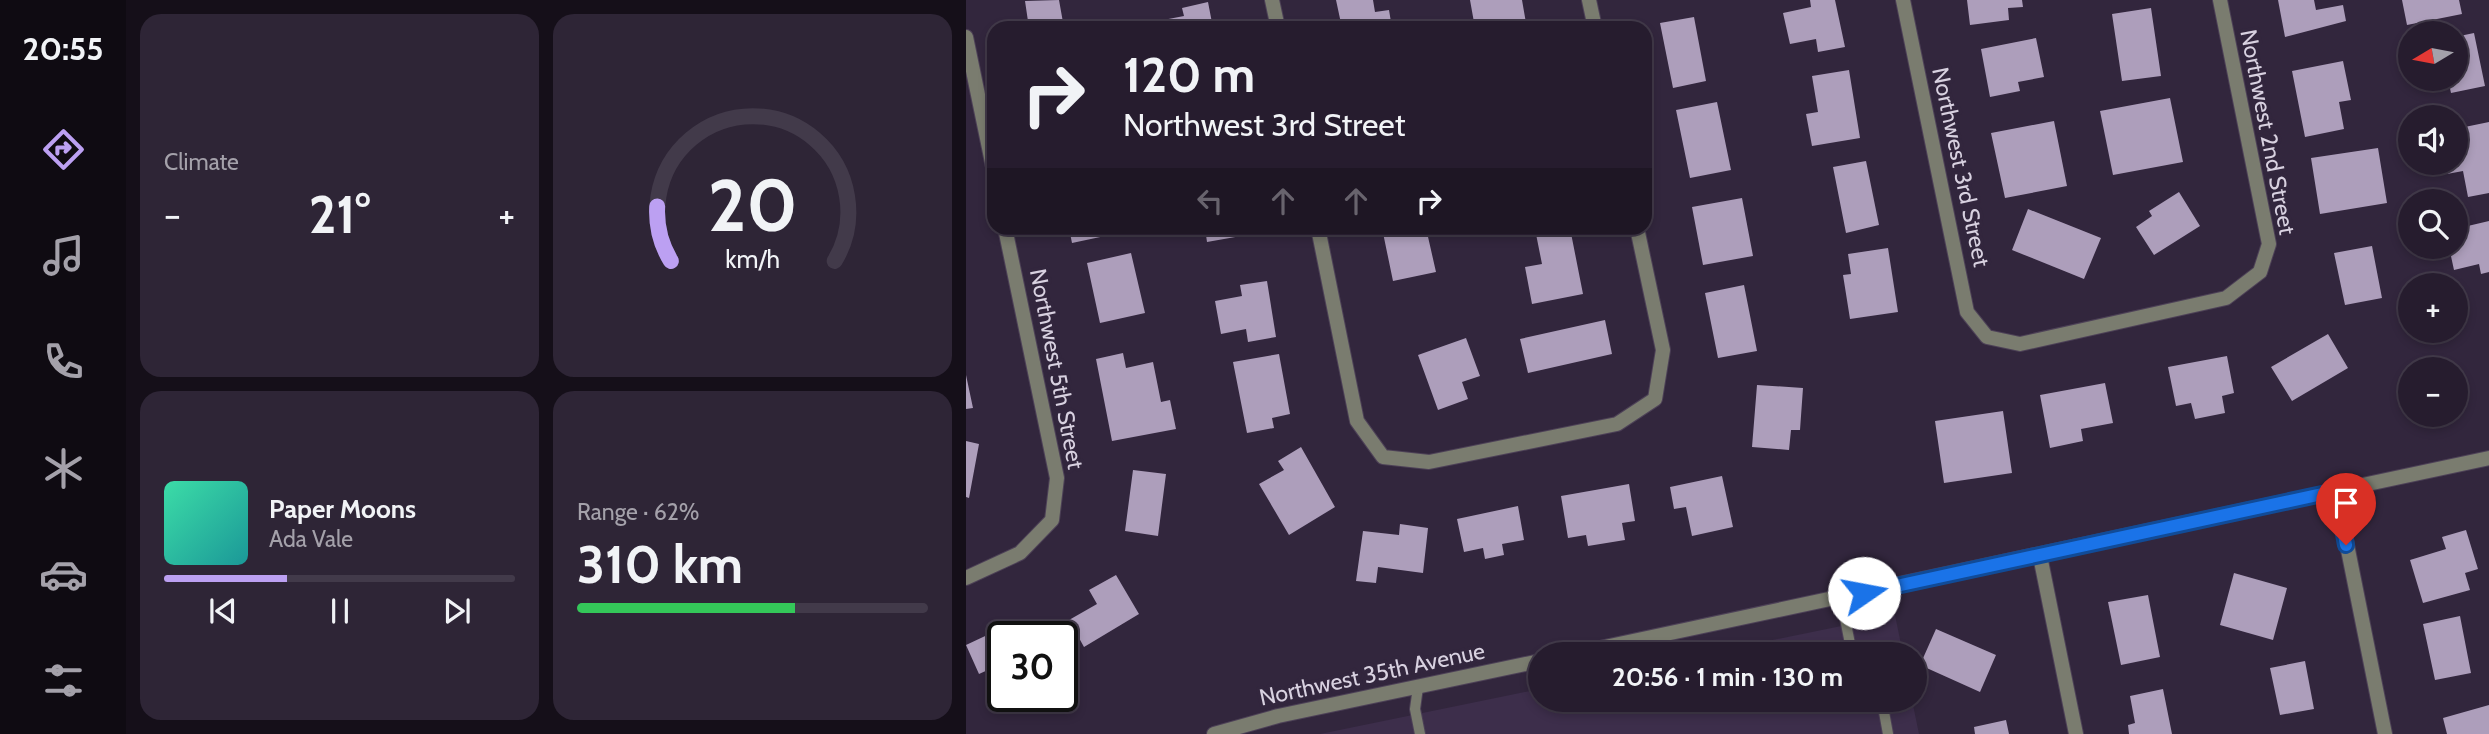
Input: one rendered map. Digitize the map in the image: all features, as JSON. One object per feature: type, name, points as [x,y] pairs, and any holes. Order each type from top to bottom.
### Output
[{"type":"street","points":[[1272,0],[1276,21]]},
{"type":"street","points":[[1589,0],[1594,21]]},
{"type":"street","name":"Northwest 3rd Street","points":[[1903,0],[1968,312],[1987,337],[2020,344],[2226,298],[2260,272]]},
{"type":"street","name":"Northwest 2nd Street","points":[[2220,0],[2269,243],[2260,272]]},
{"type":"street","points":[[966,37],[987,138]]},
{"type":"street","name":"Northwest 5th Street","points":[[966,578],[1020,553],[1052,520],[1057,478],[1006,235]]},
{"type":"street","points":[[1319,235],[1357,421],[1383,457],[1429,462],[1617,424],[1655,399],[1663,350],[1638,235]]},
{"type":"street","points":[[1630,642],[2489,458]]},
{"type":"street","points":[[2336,491],[2385,734]]},
{"type":"street","points":[[2040,556],[2076,734]]},
{"type":"street","name":"Northwest 35th Avenue","points":[[1214,734],[1255,728],[1419,687],[1528,664]]},
{"type":"lane","points":[[1841,598],[1850,642]]},
{"type":"lane","points":[[1419,687],[1415,709],[1420,734]]},
{"type":"lane","points":[[1884,712],[1888,734]]},
{"type":"shaded area","points":[[1895,615],[1901,642],[1763,642]]},
{"type":"shaded area","points":[[1528,691],[1528,712],[1914,712],[1919,734],[1320,734]]},
{"type":"building","points":[[1059,0],[1063,21],[1028,21],[1025,1]]},
{"type":"building","points":[[1336,0],[1373,0],[1375,12],[1389,10],[1391,21],[1340,21]]},
{"type":"building","points":[[1470,0],[1522,0],[1526,21],[1474,21]]},
{"type":"building","points":[[1810,0],[1835,0],[1845,47],[1818,52],[1816,39],[1790,44],[1783,13],[1811,7]]},
{"type":"building","points":[[1967,0],[2022,0],[2023,7],[2008,8],[2009,20],[1970,25]]},
{"type":"building","points":[[2278,0],[2314,0],[2316,10],[2343,5],[2346,21],[2285,37]]},
{"type":"building","points":[[2402,0],[2459,0],[2462,14],[2427,21],[2406,21]]},
{"type":"building","points":[[1208,2],[1212,21],[1158,21],[1184,16],[1182,8]]},
{"type":"building","points":[[2151,8],[2161,76],[2122,81],[2112,14]]},
{"type":"building","points":[[1694,17],[1706,81],[1673,88],[1660,23]]},
{"type":"building","points":[[2474,33],[2485,86],[2468,90],[2468,34]]},
{"type":"building","points":[[2036,38],[2044,77],[2018,82],[2020,91],[1990,97],[1981,49]]},
{"type":"building","points":[[2343,61],[2351,100],[2339,102],[2344,129],[2305,137],[2292,71]]},
{"type":"building","points":[[1849,70],[1860,138],[1812,146],[1806,114],[1818,112],[1812,76]]},
{"type":"building","points":[[2170,98],[2183,162],[2113,175],[2100,111]]},
{"type":"building","points":[[1717,102],[1731,170],[1690,178],[1676,110]]},
{"type":"building","points":[[2054,121],[2067,186],[2005,198],[1991,133]]},
{"type":"building","points":[[2489,122],[2489,193],[2468,197],[2464,175],[2468,175],[2468,126]]},
{"type":"building","points":[[2378,148],[2387,203],[2320,214],[2311,158]]},
{"type":"building","points":[[1866,161],[1879,225],[1846,233],[1833,167]]},
{"type":"building","points":[[2179,192],[2200,226],[2154,255],[2136,227],[2152,216],[2149,211]]},
{"type":"building","points":[[1742,198],[1753,256],[1703,265],[1692,207]]},
{"type":"building","points":[[2028,209],[2101,238],[2084,279],[2012,250]]},
{"type":"building","points":[[2489,221],[2489,272],[2481,274],[2479,264],[2454,270],[2452,259],[2468,259],[2468,226]]},
{"type":"building","points":[[1070,235],[1105,236],[1072,243]]},
{"type":"building","points":[[1206,235],[1241,235],[1241,236],[1207,242]]},
{"type":"building","points":[[1383,235],[1428,235],[1436,272],[1393,281]]},
{"type":"building","points":[[1536,235],[1571,235],[1583,294],[1532,304],[1525,267],[1542,264]]},
{"type":"building","points":[[2372,246],[2382,298],[2345,305],[2334,253]]},
{"type":"building","points":[[1888,248],[1898,312],[1850,319],[1843,275],[1851,274],[1848,254]]},
{"type":"building","points":[[1131,253],[1145,313],[1100,323],[1087,263]]},
{"type":"building","points":[[1267,281],[1276,337],[1248,342],[1246,329],[1221,334],[1215,301],[1242,296],[1240,285]]},
{"type":"building","points":[[1744,285],[1757,351],[1718,358],[1705,293]]},
{"type":"building","points":[[1605,320],[1612,354],[1528,373],[1520,339]]},
{"type":"building","points":[[2328,334],[2348,368],[2292,401],[2271,367]]},
{"type":"building","points":[[1466,338],[1480,376],[1462,382],[1468,399],[1438,410],[1418,355]]},
{"type":"building","points":[[1123,353],[1126,368],[1153,362],[1161,402],[1170,400],[1176,429],[1112,441],[1096,359]]},
{"type":"building","points":[[1279,354],[1290,414],[1272,418],[1274,428],[1247,433],[1233,362]]},
{"type":"building","points":[[2227,356],[2234,393],[2222,396],[2225,413],[2195,419],[2191,403],[2176,406],[2168,367]]},
{"type":"building","points":[[966,375],[973,408],[966,409]]},
{"type":"building","points":[[2105,383],[2113,423],[2081,429],[2083,441],[2050,448],[2040,395]]},
{"type":"building","points":[[1757,385],[1803,388],[1800,430],[1791,430],[1789,450],[1752,447]]},
{"type":"building","points":[[2003,411],[2012,473],[1944,483],[1935,421]]},
{"type":"building","points":[[966,441],[979,444],[969,498],[966,497]]},
{"type":"building","points":[[1301,447],[1335,507],[1289,535],[1259,484],[1284,470],[1278,461]]},
{"type":"building","points":[[1133,470],[1166,474],[1158,536],[1125,531]]},
{"type":"building","points":[[1722,476],[1733,527],[1692,536],[1686,507],[1674,509],[1670,487]]},
{"type":"building","points":[[1629,484],[1635,521],[1622,523],[1625,540],[1588,546],[1586,535],[1568,538],[1561,496]]},
{"type":"building","points":[[1518,506],[1524,540],[1502,544],[1504,555],[1485,559],[1483,548],[1464,552],[1457,519]]},
{"type":"building","points":[[1400,524],[1428,528],[1423,573],[1378,567],[1376,583],[1356,581],[1363,531],[1399,535]]},
{"type":"building","points":[[2466,530],[2478,569],[2465,573],[2470,590],[2423,603],[2410,560],[2446,549],[2442,537]]},
{"type":"building","points":[[2234,573],[2287,588],[2273,640],[2220,625]]},
{"type":"building","points":[[1116,575],[1139,614],[1084,647],[1078,636],[1078,621],[1069,620],[1097,604],[1089,590]]},
{"type":"building","points":[[2148,595],[2160,657],[2121,665],[2108,602]]},
{"type":"building","points":[[2460,616],[2471,673],[2435,680],[2423,624]]},
{"type":"building","points":[[1936,629],[1996,655],[1980,692],[1927,668],[1927,649]]},
{"type":"building","points":[[987,635],[987,670],[979,674],[966,645]]},
{"type":"building","points":[[2305,661],[2314,709],[2280,715],[2270,668]]},
{"type":"building","points":[[2163,689],[2172,734],[2129,734],[2128,725],[2135,723],[2130,696]]},
{"type":"building","points":[[2489,705],[2489,734],[2447,734],[2443,718]]},
{"type":"building","points":[[2006,720],[2009,734],[1975,734],[1974,727]]},
{"type":"route","points":[[1864,593],[2336,491],[2346,545]]}]
